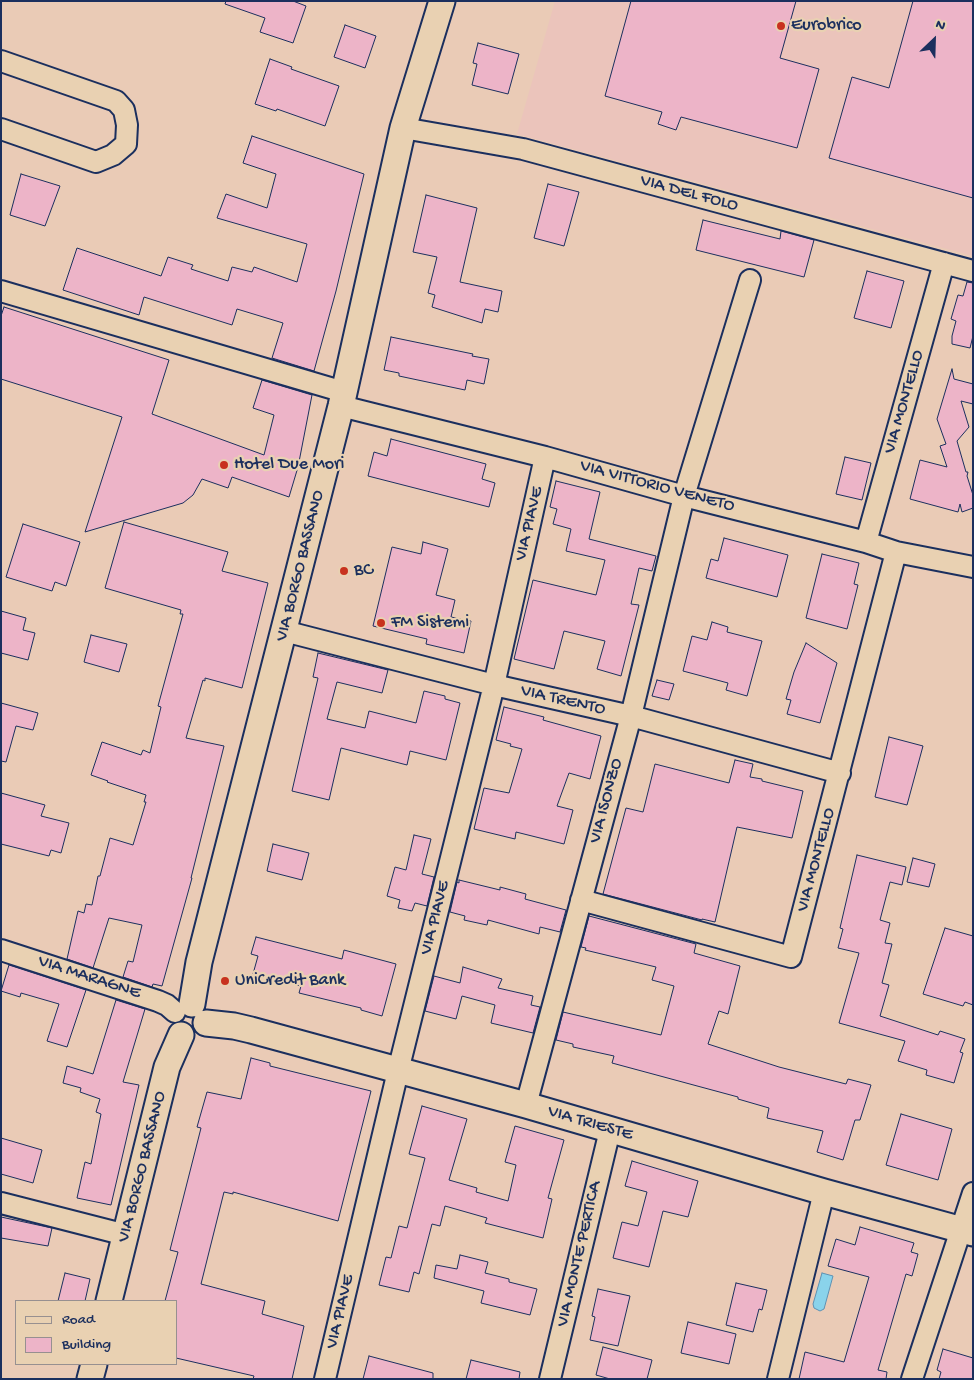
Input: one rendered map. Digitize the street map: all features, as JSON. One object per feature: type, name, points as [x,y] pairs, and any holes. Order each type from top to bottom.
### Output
[{"type":"street","name":"VIA BORGO BASSANO","points":[[110,1300],[168,1067],[188,1019],[199,962],[343,399],[403,128],[424,1]]},
{"type":"street","name":"VIA BORGO BASSANO","points":[[403,128],[442,1]]},
{"type":"street","points":[[1,61],[116,101],[124,110],[127,125],[126,144],[113,155],[96,162],[1,129]]},
{"type":"street","name":"VIA DEL FOLO","points":[[403,128],[523,149],[973,271]]},
{"type":"street","name":"VIA MONTELLO","points":[[866,542],[944,263]]},
{"type":"street","name":"VIA ISONZO","points":[[526,1105],[630,716],[684,496],[750,280]]},
{"type":"street","name":"VIA VITTORIO VENETO","points":[[1,291],[343,399],[545,457],[684,496],[866,542],[896,552],[973,567]]},
{"type":"street","name":"VIA PIAVE","points":[[325,1379],[398,1072],[494,685],[545,457]]},
{"type":"street","name":"VIA MONTELLO","points":[[580,900],[791,957],[896,552]]},
{"type":"street","name":"VIA TRENTO","points":[[284,632],[494,685],[630,716],[840,773]]},
{"type":"street","name":"VIA MARAGNE","points":[[1,950],[158,1001],[188,1019]]},
{"type":"street","name":"VIA TRIESTE","points":[[188,1019],[242,1028],[398,1072],[526,1105],[824,1192],[966,1231]]},
{"type":"street","name":"VIA MONTE PERTICA","points":[[550,1379],[610,1130]]},
{"type":"street","points":[[778,1379],[824,1192]]},
{"type":"street","points":[[912,1379],[966,1231],[973,1193]]},
{"type":"street","points":[[1,1202],[126,1236]]},
{"type":"street","points":[[90,1379],[94,1365]]},
{"type":"shaded area","points":[[555,1],[973,1],[973,256],[517,134]]},
{"type":"water","points":[[822,1273],[833,1276],[824,1309],[820,1311],[814,1308],[813,1304]]},
{"type":"building","points":[[226,1],[293,1],[306,6],[293,43],[260,32],[265,18],[225,4]]},
{"type":"building","points":[[631,1],[796,1],[780,58],[819,69],[797,148],[681,117],[676,130],[658,124],[662,112],[605,96]]},
{"type":"building","points":[[913,1],[973,1],[973,198],[829,158],[852,77],[889,88]]},
{"type":"building","points":[[345,25],[376,36],[365,68],[334,57]]},
{"type":"building","points":[[478,43],[519,54],[508,94],[472,85],[477,64],[473,63]]},
{"type":"building","points":[[270,59],[292,67],[291,69],[339,86],[325,126],[277,109],[276,111],[255,104]]},
{"type":"building","points":[[252,136],[364,174],[336,291],[314,371],[272,358],[283,323],[237,309],[232,325],[144,297],[139,315],[63,290],[77,248],[161,276],[168,257],[193,265],[191,269],[228,281],[232,267],[252,272],[254,267],[297,282],[307,244],[217,218],[226,194],[267,208],[276,174],[243,163]]},
{"type":"building","points":[[21,174],[60,186],[45,226],[10,215]]},
{"type":"building","points":[[548,184],[579,192],[564,246],[534,238]]},
{"type":"building","points":[[426,195],[477,208],[460,282],[502,291],[498,312],[485,309],[482,323],[432,307],[435,295],[428,293],[437,257],[413,252]]},
{"type":"building","points":[[703,220],[780,239],[781,231],[814,240],[804,277],[696,250]]},
{"type":"building","points":[[867,271],[904,281],[891,328],[854,318]]},
{"type":"building","points":[[967,282],[973,283],[973,336],[970,348],[952,344],[956,321],[951,319],[958,295],[963,296]]},
{"type":"building","points":[[4,307],[169,360],[152,414],[264,455],[274,415],[253,408],[262,380],[312,395],[298,467],[289,497],[232,477],[228,488],[202,479],[193,495],[183,503],[85,532],[122,417],[1,379],[1,316]]},
{"type":"building","points":[[391,337],[489,359],[484,384],[467,380],[465,390],[399,376],[399,373],[384,370]]},
{"type":"building","points":[[952,369],[954,379],[973,384],[973,404],[961,401],[969,427],[957,441],[966,472],[968,472],[967,476],[973,495],[973,508],[962,512],[960,504],[958,512],[910,499],[920,460],[947,467],[940,446],[946,444],[937,419]]},
{"type":"building","points":[[391,439],[486,464],[482,479],[495,483],[489,507],[368,476],[374,452],[387,456]]},
{"type":"building","points":[[845,457],[871,463],[862,500],[836,494]]},
{"type":"building","points":[[556,481],[600,492],[589,539],[656,556],[652,571],[639,568],[631,604],[639,605],[621,676],[597,669],[605,641],[564,631],[554,669],[514,659],[533,580],[596,595],[605,560],[566,551],[571,529],[553,524],[557,509],[550,507]]},
{"type":"building","points":[[124,522],[228,552],[222,571],[268,583],[242,688],[205,678],[186,738],[224,746],[192,878],[162,986],[153,984],[152,987],[123,977],[128,961],[133,962],[142,925],[109,918],[93,968],[67,959],[78,911],[84,913],[86,904],[92,905],[98,876],[100,876],[110,838],[133,845],[146,802],[144,802],[146,795],[91,775],[102,742],[141,755],[143,750],[150,753],[161,707],[158,706],[183,614],[180,614],[181,610],[105,588]]},
{"type":"building","points":[[23,524],[80,542],[66,586],[55,582],[52,591],[6,577]]},
{"type":"building","points":[[724,538],[788,555],[777,597],[706,578],[711,559],[718,561]]},
{"type":"building","points":[[423,542],[448,549],[436,595],[455,600],[451,617],[471,621],[464,653],[426,644],[427,639],[373,626],[392,547],[421,554]]},
{"type":"building","points":[[822,554],[859,563],[854,584],[858,585],[847,629],[806,618]]},
{"type":"building","points":[[1,611],[26,618],[23,630],[35,633],[28,660],[1,653]]},
{"type":"building","points":[[712,622],[728,627],[727,632],[762,641],[747,696],[726,690],[728,683],[683,671],[692,636],[707,640]]},
{"type":"building","points":[[91,635],[127,644],[119,672],[84,662]]},
{"type":"building","points":[[806,643],[837,663],[820,723],[787,714],[791,700],[786,699],[794,672]]},
{"type":"building","points":[[318,653],[388,670],[382,693],[337,682],[327,719],[365,728],[369,711],[416,723],[424,691],[445,696],[445,699],[460,703],[446,760],[410,751],[407,765],[341,748],[329,800],[292,791],[318,678],[313,677]]},
{"type":"building","points":[[657,680],[674,684],[669,700],[652,696]]},
{"type":"building","points":[[1,703],[38,713],[33,730],[16,726],[6,762],[1,761]]},
{"type":"building","points":[[504,707],[544,717],[543,720],[601,736],[590,779],[569,773],[557,806],[573,810],[564,844],[516,832],[515,839],[474,829],[484,788],[509,793],[522,749],[496,740]]},
{"type":"building","points":[[889,737],[923,746],[907,805],[875,797]]},
{"type":"building","points":[[735,760],[753,764],[750,777],[803,791],[792,838],[737,827],[715,922],[603,894],[626,808],[643,812],[655,764],[729,783]]},
{"type":"building","points":[[1,793],[45,805],[41,816],[69,823],[61,853],[51,850],[49,856],[1,844]]},
{"type":"building","points":[[414,835],[431,839],[422,874],[434,877],[427,906],[415,903],[412,911],[398,908],[400,900],[387,896],[395,867],[406,870]]},
{"type":"building","points":[[273,844],[309,853],[302,880],[267,871]]},
{"type":"building","points":[[857,855],[906,867],[902,885],[890,882],[880,920],[890,923],[885,943],[892,944],[882,983],[889,985],[880,1016],[938,1035],[940,1031],[965,1039],[960,1052],[963,1053],[954,1083],[926,1075],[927,1070],[898,1061],[905,1041],[839,1023],[859,953],[838,948],[843,929],[840,928]]},
{"type":"building","points":[[913,858],[935,864],[929,887],[907,882]]},
{"type":"building","points":[[459,880],[500,890],[500,887],[526,894],[525,899],[566,910],[560,932],[540,927],[539,934],[488,920],[487,925],[464,920],[465,916],[450,912]]},
{"type":"building","points":[[589,916],[696,944],[694,953],[740,966],[728,1014],[719,1011],[708,1044],[779,1067],[846,1084],[848,1079],[871,1085],[860,1120],[855,1120],[843,1160],[817,1152],[823,1131],[767,1118],[769,1108],[738,1099],[738,1097],[612,1063],[614,1056],[573,1047],[573,1044],[556,1040],[563,1012],[661,1035],[674,986],[652,980],[656,967],[585,950],[586,948],[581,947]]},
{"type":"building","points":[[945,928],[973,936],[973,1005],[965,1002],[963,1006],[923,994]]},
{"type":"building","points":[[256,937],[342,959],[344,950],[396,964],[382,1016],[361,1010],[361,1008],[299,993],[301,986],[253,974],[258,956],[251,954]]},
{"type":"building","points":[[9,965],[86,990],[67,1047],[47,1041],[59,1004],[21,993],[20,997],[1,991]]},
{"type":"building","points":[[463,967],[502,979],[498,988],[533,996],[531,1005],[540,1007],[533,1033],[491,1023],[495,1005],[462,996],[456,1019],[425,1011],[434,976],[460,983]]},
{"type":"building","points":[[116,1000],[145,1009],[123,1082],[139,1085],[111,1205],[77,1198],[85,1162],[91,1164],[101,1114],[96,1112],[100,1099],[80,1092],[81,1088],[63,1083],[67,1066],[93,1074]]},
{"type":"building","points":[[251,1058],[270,1063],[270,1066],[371,1091],[338,1221],[233,1192],[233,1194],[224,1192],[201,1284],[265,1301],[262,1314],[304,1326],[292,1379],[253,1379],[254,1376],[178,1358],[178,1300],[165,1300],[178,1252],[170,1250],[201,1128],[197,1127],[207,1092],[241,1099]]},
{"type":"building","points":[[422,1106],[467,1119],[449,1180],[477,1188],[476,1192],[508,1201],[516,1165],[505,1162],[515,1126],[564,1140],[548,1198],[552,1199],[543,1238],[485,1223],[487,1218],[445,1206],[440,1226],[432,1224],[419,1274],[414,1272],[409,1292],[379,1285],[386,1257],[391,1258],[399,1226],[407,1228],[425,1158],[409,1154]]},
{"type":"building","points":[[901,1114],[952,1129],[938,1180],[886,1165]]},
{"type":"building","points":[[1,1138],[42,1150],[33,1183],[1,1174]]},
{"type":"building","points":[[632,1161],[698,1181],[688,1217],[663,1211],[649,1267],[613,1258],[622,1222],[638,1226],[647,1192],[625,1186]]},
{"type":"building","points":[[1,1217],[52,1228],[48,1246],[1,1238]]},
{"type":"building","points":[[860,1227],[914,1243],[911,1252],[918,1254],[912,1276],[906,1274],[878,1370],[887,1372],[886,1379],[799,1379],[805,1352],[844,1362],[869,1277],[828,1266],[836,1239],[855,1245]]},
{"type":"building","points":[[460,1255],[488,1262],[485,1273],[509,1279],[509,1282],[537,1289],[530,1315],[481,1303],[484,1291],[434,1278],[436,1265],[457,1269]]},
{"type":"building","points":[[65,1273],[90,1279],[85,1300],[58,1300]]},
{"type":"building","points":[[736,1283],[767,1290],[762,1310],[759,1309],[753,1332],[726,1325]]},
{"type":"building","points":[[598,1289],[630,1296],[618,1346],[590,1340],[595,1317],[592,1316]]},
{"type":"building","points":[[688,1322],[736,1334],[729,1364],[681,1353]]},
{"type":"building","points":[[603,1347],[652,1360],[647,1379],[610,1379],[596,1375]]},
{"type":"building","points":[[943,1349],[973,1358],[973,1379],[939,1379],[941,1372],[937,1370]]},
{"type":"building","points":[[369,1356],[433,1373],[433,1379],[363,1379]]},
{"type":"building","points":[[471,1360],[520,1372],[519,1379],[466,1379]]},
{"type":"place","name":"Eurobrico","points":[[781,26]]},
{"type":"place","name":"Hotel Due Mori","points":[[224,465]]},
{"type":"place","name":"BC","points":[[344,571]]},
{"type":"place","name":"FM Sistemi","points":[[381,623]]},
{"type":"place","name":"UniCredit Bank","points":[[225,981]]}]
